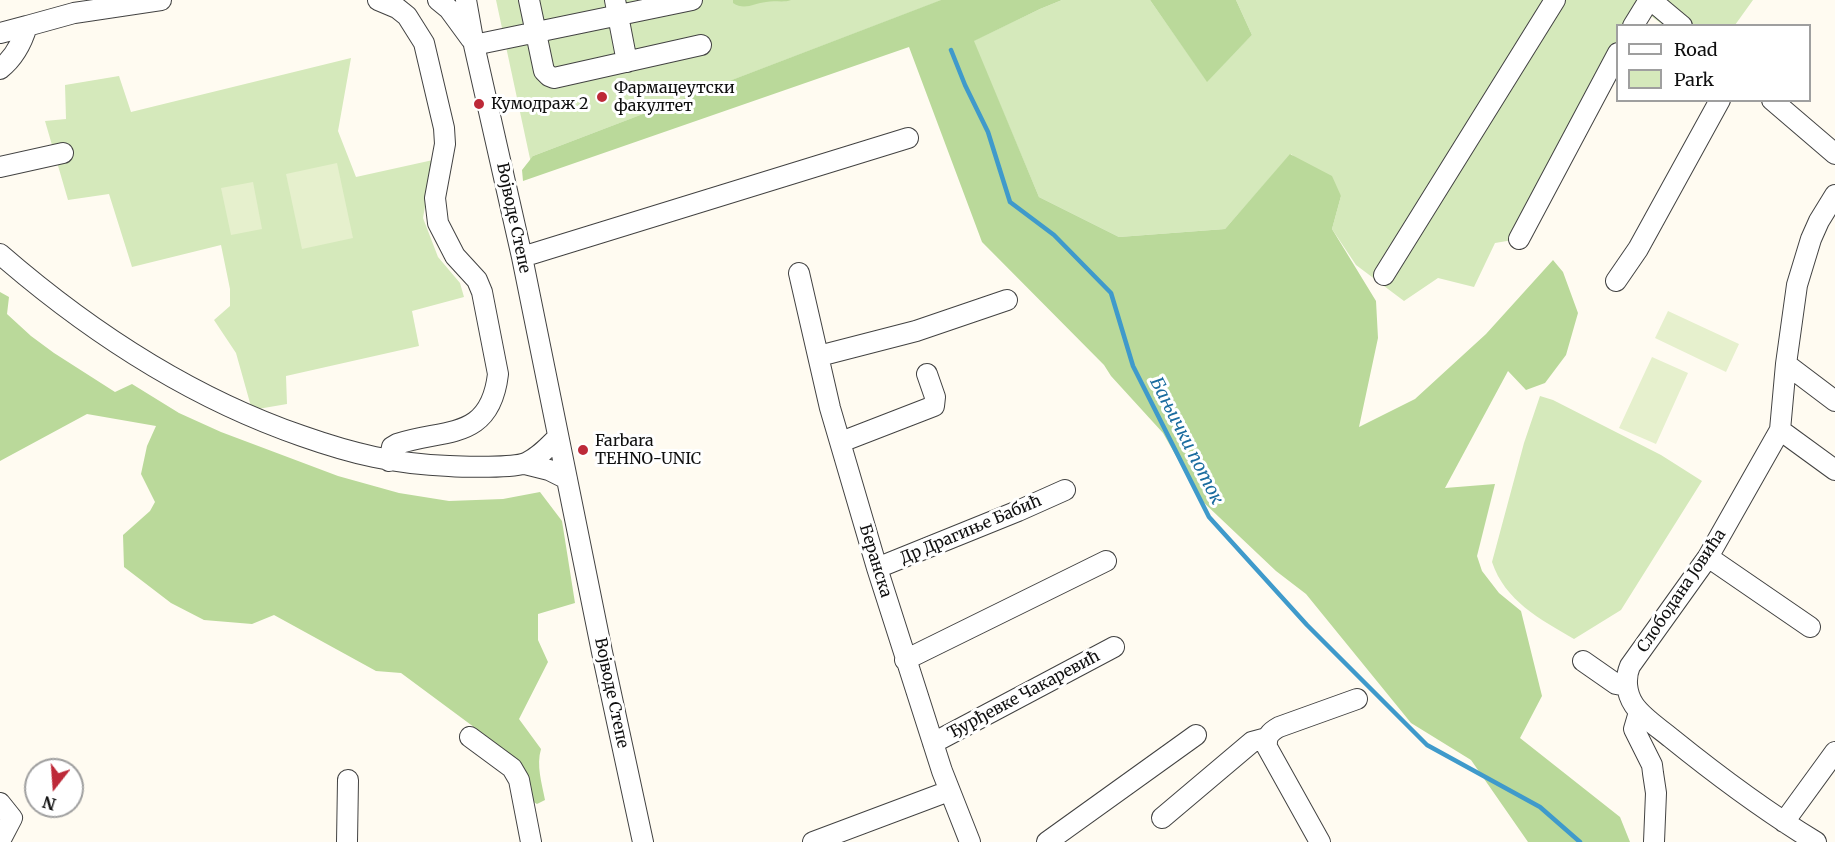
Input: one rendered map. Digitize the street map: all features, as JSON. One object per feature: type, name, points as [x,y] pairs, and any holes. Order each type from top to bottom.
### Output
[{"type":"street","points":[[0,33],[74,13],[161,0]]},
{"type":"street","points":[[378,0],[407,16],[424,43],[444,128],[445,144],[435,198],[438,223],[455,256],[477,280],[482,292],[498,374],[496,388],[490,402],[472,424],[461,430],[397,444],[392,447],[389,461]]},
{"type":"street","points":[[438,0],[449,9],[474,45],[534,32],[617,8],[692,0]]},
{"type":"street","name":"Војводе Степе","points":[[466,0],[522,257],[643,842]]},
{"type":"street","points":[[529,0],[534,32],[544,70],[549,76],[561,77],[701,45]]},
{"type":"street","points":[[1384,275],[1555,0]]},
{"type":"street","points":[[1634,24],[1650,0],[1680,24]]},
{"type":"street","points":[[617,8],[627,62]]},
{"type":"street","points":[[0,69],[9,62],[19,47],[27,26]]},
{"type":"street","points":[[1519,239],[1616,55]]},
{"type":"street","points":[[1616,281],[1638,249],[1719,102]]},
{"type":"street","points":[[1774,102],[1835,154]]},
{"type":"street","points":[[522,257],[908,138]]},
{"type":"street","points":[[0,167],[63,153]]},
{"type":"street","name":"Слободана Јовића","points":[[1627,686],[1626,678],[1630,666],[1708,557],[1780,430],[1792,313],[1804,262],[1819,221],[1835,195]]},
{"type":"street","points":[[0,254],[56,302],[107,339],[197,392],[232,409],[290,432],[354,453],[389,461],[460,467],[525,464],[549,470],[567,479]]},
{"type":"street","name":"Беранска","points":[[799,273],[830,408],[877,568],[933,743],[970,842]]},
{"type":"street","points":[[819,356],[916,331],[1007,300]]},
{"type":"street","points":[[1786,364],[1835,400]]},
{"type":"street","points":[[841,442],[934,406],[935,397],[927,374]]},
{"type":"street","points":[[1780,430],[1835,470]]},
{"type":"street","points":[[525,464],[544,451],[558,437]]},
{"type":"street","name":"Др Драгиње Бабић","points":[[877,568],[1018,512],[1065,490]]},
{"type":"street","points":[[1708,557],[1810,627]]},
{"type":"street","points":[[905,660],[1106,561]]},
{"type":"street","name":"Ђурђевке Чакаревић","points":[[933,743],[1114,647]]},
{"type":"street","points":[[1583,661],[1616,684],[1627,686],[1633,704],[1640,712],[1717,776],[1816,842]]},
{"type":"street","points":[[1320,842],[1267,747],[1267,740],[1273,730],[1357,699]]},
{"type":"street","points":[[1640,712],[1634,729],[1652,765],[1656,793],[1654,842]]},
{"type":"street","points":[[1047,842],[1196,735]]},
{"type":"street","points":[[470,737],[512,768],[519,780],[531,842]]},
{"type":"street","points":[[1162,818],[1252,742],[1267,740]]},
{"type":"street","points":[[1784,822],[1835,752]]},
{"type":"street","points":[[347,842],[348,780]]},
{"type":"street","points":[[813,842],[950,791]]},
{"type":"street","points":[[0,803],[12,818],[0,841]]},
{"type":"green space","name":"Фармацеутски факултет","points":[[496,0],[942,0],[533,156],[532,168]]},
{"type":"green space","points":[[733,0],[791,0],[742,6],[733,3]]},
{"type":"green space","points":[[941,0],[1062,0],[974,41],[1039,197],[1119,237],[1225,229],[1290,154],[1332,176],[1341,196],[1332,229],[1376,301],[1378,338],[1359,427],[1415,399],[1486,334],[1553,260],[1563,272],[1578,313],[1566,355],[1545,383],[1526,390],[1508,371],[1445,488],[1495,484],[1477,556],[1482,571],[1499,593],[1521,611],[1542,696],[1520,738],[1620,817],[1630,842],[1528,842],[1471,760],[1411,723],[1306,594],[1276,571],[1201,500],[1163,433],[1111,376],[1104,365],[982,242],[909,47],[523,181],[522,170],[533,156]]},
{"type":"green space","points":[[1062,0],[1150,0],[1207,81],[1252,35],[1236,0],[1753,0],[1736,24],[1662,24],[1647,13],[1641,24],[1616,24],[1616,67],[1519,239],[1495,243],[1474,287],[1438,278],[1404,301],[1356,265],[1332,229],[1341,196],[1291,154],[1225,229],[1119,237],[1039,197],[973,41]]},
{"type":"green space","points":[[1150,0],[1236,0],[1252,35],[1207,82]]},
{"type":"green space","points":[[351,58],[338,131],[356,177],[433,160],[423,218],[438,257],[460,283],[464,297],[412,311],[419,346],[286,376],[287,404],[252,410],[236,353],[214,320],[230,306],[230,289],[221,245],[132,267],[109,194],[68,200],[45,121],[66,119],[65,85],[119,76],[131,112]]},
{"type":"green space","points":[[337,163],[353,238],[302,249],[286,174]]},
{"type":"green space","points":[[253,182],[262,229],[231,235],[221,188]]},
{"type":"green space","points":[[0,292],[9,297],[7,314],[31,336],[115,392],[132,384],[179,413],[221,432],[338,476],[399,493],[449,501],[503,499],[540,492],[562,521],[575,603],[538,614],[538,640],[548,662],[519,719],[541,749],[539,768],[545,800],[537,804],[522,795],[513,756],[401,673],[376,671],[274,615],[252,624],[204,620],[171,603],[124,567],[123,535],[150,511],[155,502],[141,474],[147,446],[156,426],[87,414],[0,461]]},
{"type":"green space","points":[[1668,311],[1739,344],[1726,372],[1655,338]]},
{"type":"green space","points":[[1652,357],[1688,373],[1656,444],[1619,428]]},
{"type":"green space","points":[[1540,396],[1553,400],[1661,455],[1702,481],[1621,610],[1574,639],[1525,608],[1506,588],[1492,562],[1524,443]]},
{"type":"waterway","name":"Бањички поток","points":[[951,50],[988,132],[1010,202],[1054,235],[1111,293],[1133,366],[1209,517],[1307,625],[1427,745],[1540,807],[1580,842]]},
{"type":"place","name":"Фармацеутски факултет","points":[[602,97]]},
{"type":"place","name":"Кумодраж 2","points":[[479,104]]},
{"type":"place","name":"Farbara TEHNO-UNIC","points":[[583,450]]}]
